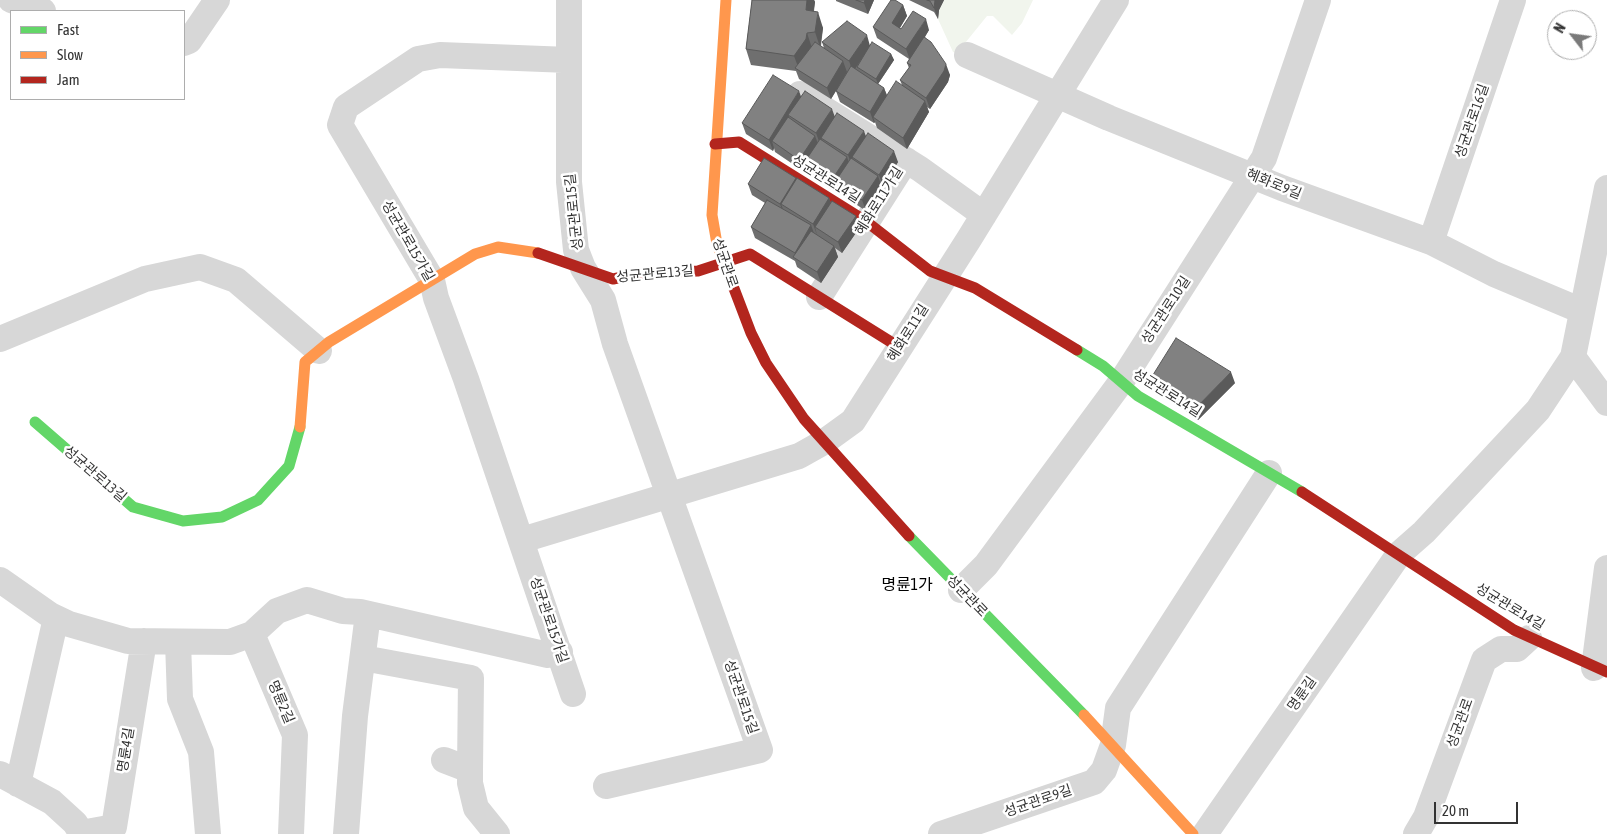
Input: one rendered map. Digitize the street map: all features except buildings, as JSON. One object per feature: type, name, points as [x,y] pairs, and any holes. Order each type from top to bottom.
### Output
[{"type":"street","points":[[11,0],[40,10]]},
{"type":"street","points":[[185,43],[189,42],[217,0]]},
{"type":"street","name":"성균관로15길","points":[[569,0],[569,182],[576,250],[583,268],[603,300],[616,344],[760,750],[606,786]]},
{"type":"street","name":"성균관로","points":[[726,0],[715,144],[712,216],[717,244],[723,261],[766,363],[804,418],[895,522],[1113,745],[1193,834]]},
{"type":"street","name":"혜화로11길","points":[[824,442],[853,421],[944,275],[984,215],[1116,0]]},
{"type":"street","name":"성균관로10길","points":[[961,590],[986,565],[1121,382],[1264,158],[1318,0]]},
{"type":"street","name":"성균관로16길","points":[[1431,242],[1513,0]]},
{"type":"street","name":"혜화로9길","points":[[967,55],[1058,93],[1109,118],[1252,175],[1431,242],[1494,274],[1582,311]]},
{"type":"street","name":"성균관로15가길","points":[[569,60],[440,56],[418,59],[346,107],[340,125],[432,280],[436,298],[560,652],[572,694]]},
{"type":"street","name":"혜화로11가길","points":[[800,94],[906,160],[819,297]]},
{"type":"street","name":"성균관로14길","points":[[715,144],[739,142],[867,222],[930,271],[975,288],[1103,366],[1138,396],[1269,472],[1399,554],[1514,630],[1600,670]]},
{"type":"street","points":[[906,160],[984,215]]},
{"type":"street","points":[[1607,188],[1573,357],[1607,403]]},
{"type":"street","name":"성균관로13길","points":[[35,422],[133,507],[183,521],[222,517],[258,500],[289,466],[301,422],[305,362],[330,342],[475,254],[498,247],[546,254],[613,279],[641,273],[698,271],[723,261]]},
{"type":"street","points":[[723,261],[750,254],[899,348]]},
{"type":"street","points":[[0,339],[145,278],[200,267],[236,280],[319,351]]},
{"type":"street","name":"명륜길","points":[[1205,834],[1399,554],[1424,532],[1538,410],[1573,357]]},
{"type":"street","points":[[522,540],[800,456],[824,442]]},
{"type":"street","points":[[1113,745],[1118,708],[1269,472]]},
{"type":"street","points":[[1600,670],[1607,568]]},
{"type":"street","points":[[0,580],[68,624],[128,641],[230,642],[252,634],[277,611],[307,600],[344,611],[368,614],[548,654],[560,652]]},
{"type":"street","points":[[346,834],[355,716],[368,614]]},
{"type":"street","name":"명륜4길","points":[[56,618],[9,779],[52,802],[75,823],[81,833],[114,826],[144,641]]},
{"type":"street","name":"명륜2길","points":[[252,634],[295,735],[291,834]]},
{"type":"street","name":"성균관로","points":[[1416,834],[1426,817],[1484,660],[1501,649],[1516,649],[1529,638]]},
{"type":"street","points":[[178,642],[180,700],[201,752],[208,834]]},
{"type":"street","points":[[363,658],[471,678],[470,783],[476,808],[497,834]]},
{"type":"street","name":"성균관로9길","points":[[941,834],[1094,782],[1104,770],[1113,745]]},
{"type":"street","points":[[444,760],[470,770]]},
{"type":"shaded area","points":[[944,0],[1033,0],[1022,23],[1012,35],[993,16],[987,16],[957,53],[953,52],[938,19],[939,10]]},
{"type":"traffic: fast","points":[[1077,350],[1103,366],[1138,396],[1302,492]]},
{"type":"traffic: fast","points":[[35,422],[133,507],[183,521],[222,517],[258,500],[289,466],[300,427]]},
{"type":"traffic: fast","points":[[909,536],[1084,715]]},
{"type":"traffic: slow","points":[[726,0],[712,215],[717,244],[730,278]]},
{"type":"traffic: slow","points":[[300,427],[305,362],[329,342],[475,254],[498,247],[538,253]]},
{"type":"traffic: slow","points":[[1084,715],[1193,834]]},
{"type":"traffic: jam","points":[[715,144],[739,142],[867,222],[930,271],[975,288],[1077,350]]},
{"type":"traffic: jam","points":[[538,253],[613,279],[641,273],[698,271],[750,254],[899,347]]},
{"type":"traffic: jam","points":[[730,278],[751,333],[766,363],[804,419],[909,536]]},
{"type":"traffic: jam","points":[[1302,492],[1514,630],[1607,672]]},
{"type":"district","name":"명륜1가","points":[[907,585]]}]
